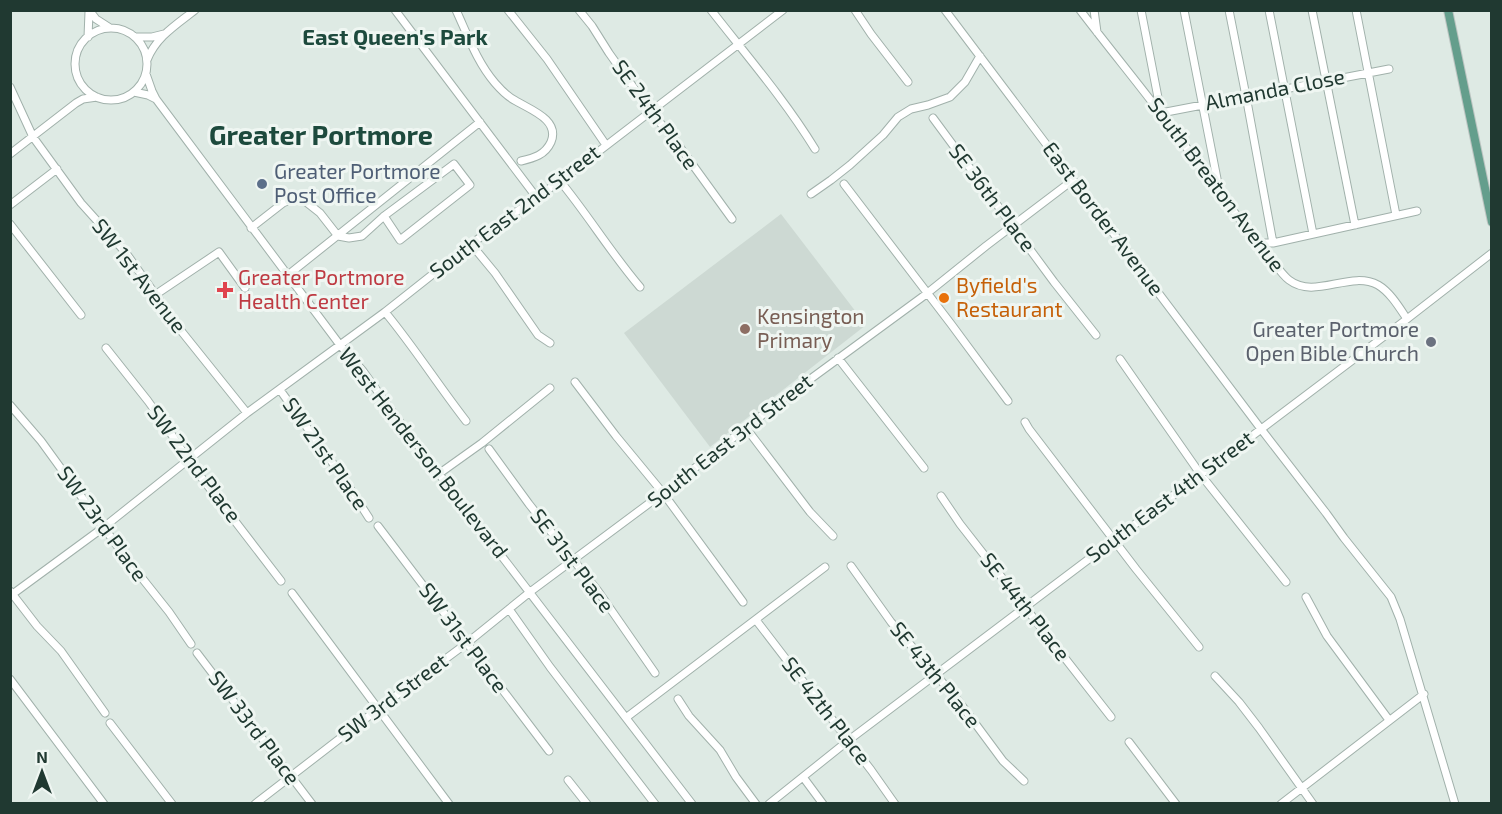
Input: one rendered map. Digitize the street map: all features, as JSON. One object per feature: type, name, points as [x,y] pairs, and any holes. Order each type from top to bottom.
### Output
[{"type":"main road","points":[[1448,10],[1491,222]]},
{"type":"street","points":[[164,34],[153,37],[136,37],[119,29],[102,29],[81,44],[75,63],[76,73],[91,94],[108,99],[127,96],[142,83],[150,52],[164,34],[195,10]]},
{"type":"street","points":[[395,10],[537,198]]},
{"type":"street","points":[[456,10],[476,56],[494,82],[516,101],[546,119],[551,127],[552,138],[546,151],[539,156],[521,161]]},
{"type":"street","points":[[508,10],[547,59],[606,145]]},
{"type":"street","name":"SE 24th Place","points":[[579,10],[651,112],[674,139],[732,219]]},
{"type":"street","points":[[711,10],[762,73],[804,130],[815,149]]},
{"type":"street","name":"South East 2nd Street","points":[[11,594],[104,527],[247,413],[385,312],[471,244],[560,181],[783,10]]},
{"type":"street","points":[[855,10],[908,82]]},
{"type":"street","name":"East Border Avenue","points":[[945,10],[1261,429],[1391,597],[1424,694],[1455,804]]},
{"type":"street","name":"South Breaton Avenue","points":[[1080,10],[1161,113],[1221,196],[1288,280],[1312,287],[1358,281],[1373,283],[1390,296],[1407,319]]},
{"type":"street","points":[[1094,10],[1098,33]]},
{"type":"street","points":[[1142,10],[1161,113]]},
{"type":"street","points":[[1184,10],[1221,196]]},
{"type":"street","points":[[1229,10],[1273,243]]},
{"type":"street","points":[[1269,10],[1313,234]]},
{"type":"street","points":[[1312,10],[1355,225]]},
{"type":"street","points":[[1356,10],[1396,215]]},
{"type":"street","points":[[89,11],[96,19],[110,28]]},
{"type":"street","points":[[88,37],[89,11]]},
{"type":"street","points":[[136,37],[145,51],[147,60]]},
{"type":"street","points":[[811,194],[850,165],[883,135],[898,117],[911,109],[950,97],[965,81],[980,56]]},
{"type":"street","name":"Almanda Close","points":[[1161,113],[1389,69]]},
{"type":"street","name":"West Henderson Boulevard","points":[[146,74],[156,99],[251,228],[340,345],[363,371],[692,804]]},
{"type":"street","points":[[76,103],[81,82]]},
{"type":"street","name":"SW 1st Avenue","points":[[10,87],[33,137],[81,203],[126,253],[182,332],[247,413]]},
{"type":"street","points":[[134,92],[156,99]]},
{"type":"street","points":[[10,154],[76,103],[83,99],[98,97]]},
{"type":"street","name":"SE 36th Place","points":[[933,118],[1096,335]]},
{"type":"street","points":[[288,275],[480,122]]},
{"type":"street","points":[[384,216],[400,240],[470,185],[444,151]]},
{"type":"street","points":[[251,228],[283,203],[301,198],[320,213],[338,236],[350,238],[362,236],[384,216],[454,164]]},
{"type":"street","points":[[10,205],[57,169]]},
{"type":"street","name":"South East 3rd Street","points":[[530,592],[838,358],[927,294],[1073,180]]},
{"type":"street","points":[[560,181],[640,287]]},
{"type":"street","points":[[844,184],[1008,401]]},
{"type":"street","points":[[1258,243],[1273,243],[1417,211]]},
{"type":"street","points":[[10,224],[81,315]]},
{"type":"street","points":[[471,244],[495,273],[538,335],[550,344]]},
{"type":"street","points":[[155,295],[219,252],[245,288]]},
{"type":"street","name":"South East 4th Street","points":[[769,804],[849,740],[1407,319],[1491,253]]},
{"type":"street","points":[[385,312],[466,421]]},
{"type":"street","name":"SW 22nd Place","points":[[106,348],[281,581]]},
{"type":"street","points":[[838,358],[924,468]]},
{"type":"street","points":[[1120,359],[1201,475],[1286,582]]},
{"type":"street","points":[[575,382],[663,493],[743,602]]},
{"type":"street","points":[[440,473],[482,443],[550,388]]},
{"type":"street","name":"SW 21st Place","points":[[280,390],[342,476],[369,518]]},
{"type":"street","name":"SW 23rd Place","points":[[10,405],[41,441],[191,644]]},
{"type":"street","points":[[1025,422],[1199,647]]},
{"type":"street","points":[[746,428],[810,512],[833,536]]},
{"type":"street","name":"SE 31st Place","points":[[489,449],[598,591],[655,673]]},
{"type":"street","name":"SE 44th Place","points":[[941,496],[960,524],[1111,717]]},
{"type":"street","name":"SW 31st Place","points":[[378,526],[549,751]]},
{"type":"street","name":"SE 43th Place","points":[[851,566],[891,622],[960,703],[1003,761],[1024,781]]},
{"type":"street","points":[[627,717],[825,567]]},
{"type":"street","name":"SW 3rd Street","points":[[255,804],[467,643],[530,592]]},
{"type":"street","points":[[292,593],[449,804]]},
{"type":"street","points":[[11,594],[61,651],[105,713]]},
{"type":"street","points":[[1306,597],[1327,636],[1389,720]]},
{"type":"street","points":[[508,609],[550,668],[655,804]]},
{"type":"street","name":"SE 42th Place","points":[[756,620],[849,740],[895,804]]},
{"type":"street","name":"SW 33rd Place","points":[[197,652],[312,804]]},
{"type":"street","points":[[1215,676],[1259,728],[1313,804]]},
{"type":"street","points":[[10,679],[104,804]]},
{"type":"street","points":[[1281,804],[1424,694]]},
{"type":"street","points":[[678,699],[689,716],[720,750],[756,804]]},
{"type":"street","points":[[110,723],[172,804]]},
{"type":"street","points":[[1129,742],[1176,804]]},
{"type":"street","points":[[803,777],[823,804]]},
{"type":"street","points":[[568,780],[587,804]]},
{"type":"shaded area","name":"Kensington Primary","points":[[781,214],[866,325],[710,447],[624,333]]},
{"type":"place","name":"Greater Portmore Post Office","points":[[262,184]]},
{"type":"place","name":"Greater Portmore Health Center","points":[[225,290]]},
{"type":"place","name":"Byfield's Restaurant","points":[[944,298]]},
{"type":"place","name":"Kensington Primary","points":[[745,329]]},
{"type":"place","name":"Greater Portmore Open Bible Church","points":[[1431,342]]},
{"type":"district","name":"East Queen's Park","points":[[395,37]]},
{"type":"district","name":"Greater Portmore","points":[[321,136]]}]
